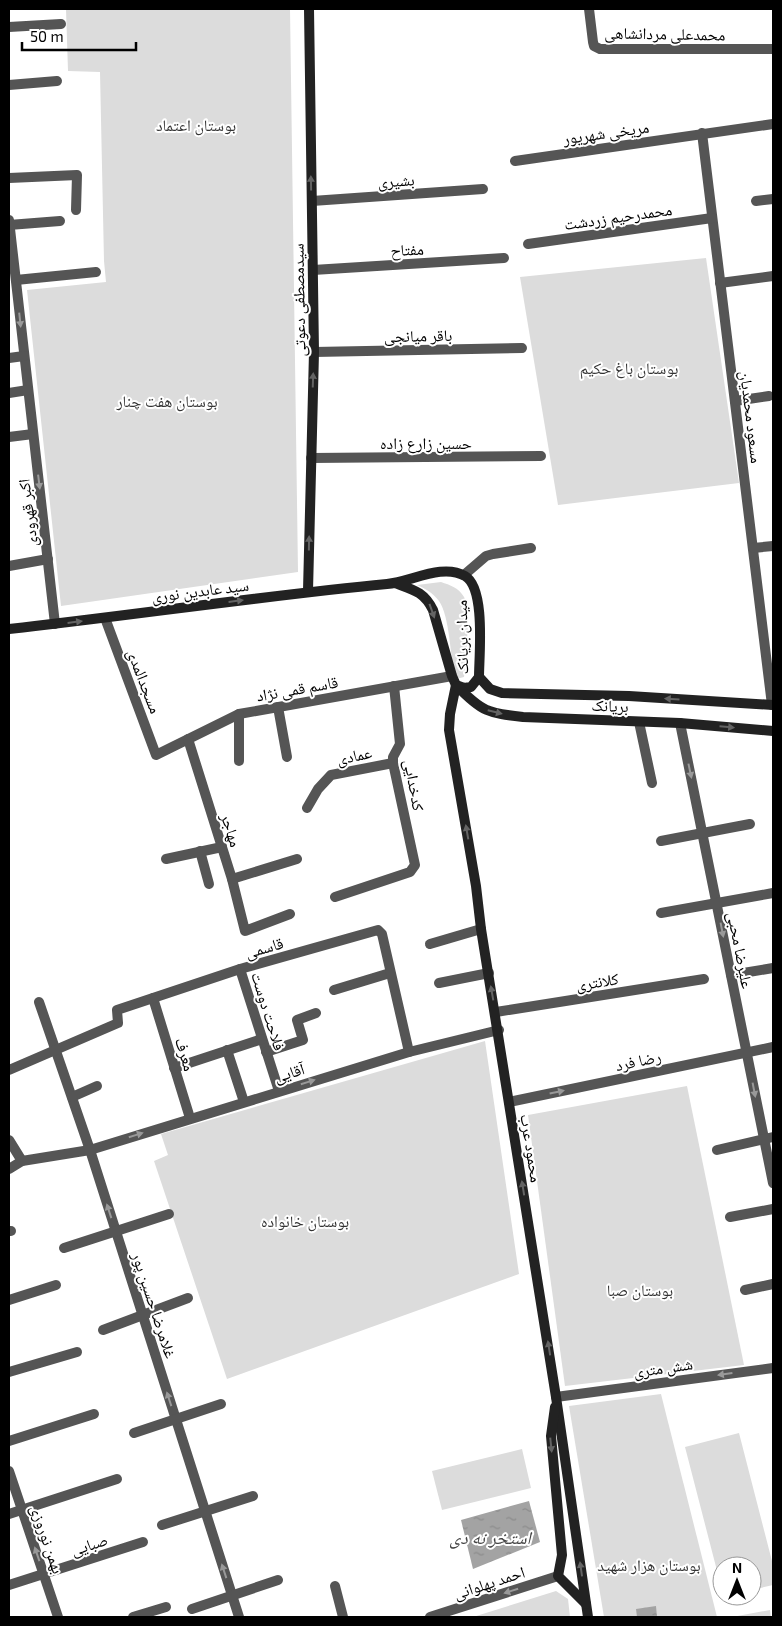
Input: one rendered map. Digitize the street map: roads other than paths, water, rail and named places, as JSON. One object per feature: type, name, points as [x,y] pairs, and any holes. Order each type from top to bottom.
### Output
[{"type":"main road","name":"سیدمصطفی دعوتی","points":[[308,9],[314,352],[308,592]]},
{"type":"main road","name":"میدان بریانک","points":[[441,572],[452,572],[470,580],[478,601],[479,678],[471,687],[464,688],[454,681],[433,610],[428,600],[418,592],[396,583],[441,572]]},
{"type":"main road","name":"سید عابدین نوری","points":[[9,629],[396,583]]},
{"type":"main road","name":"بریانک","points":[[479,678],[490,689],[502,693],[629,696],[773,705]]},
{"type":"main road","name":"بریانک","points":[[454,681],[476,705],[498,714],[523,717],[680,723],[773,731]]},
{"type":"main road","name":"محمود عرب","points":[[454,681],[449,730],[496,1012],[556,1396],[588,1617]]},
{"type":"main road","points":[[556,1396],[550,1436],[562,1555],[558,1576],[586,1604]]},
{"type":"street","name":"محمدعلی مردانشاهی","points":[[589,9],[592,42],[594,46],[600,49],[773,49]]},
{"type":"street","points":[[9,27],[61,24]]},
{"type":"street","points":[[9,84],[57,81]]},
{"type":"street","name":"مریخی شهریور","points":[[515,161],[773,124]]},
{"type":"street","name":"مسعود محمدیان","points":[[702,134],[773,705]]},
{"type":"street","points":[[9,178],[77,175],[76,210]]},
{"type":"street","name":"بشیری","points":[[312,202],[483,189]]},
{"type":"street","points":[[756,201],[773,199]]},
{"type":"street","name":"محمدرحیم زردشت","points":[[528,244],[712,218]]},
{"type":"street","name":"اکبر قهرودی","points":[[9,220],[11,267],[16,280],[13,296],[24,356],[55,624]]},
{"type":"street","points":[[9,225],[60,221]]},
{"type":"street","name":"مفتاح","points":[[313,270],[504,258]]},
{"type":"street","points":[[16,280],[96,272]]},
{"type":"street","points":[[720,283],[773,276]]},
{"type":"street","name":"باقر میانجی","points":[[314,352],[522,348]]},
{"type":"street","points":[[9,358],[24,356]]},
{"type":"street","points":[[9,392],[28,390]]},
{"type":"street","points":[[735,401],[769,396]]},
{"type":"street","points":[[9,438],[33,434]]},
{"type":"street","name":"حسین زارع زاده","points":[[311,458],[541,456]]},
{"type":"street","points":[[753,548],[773,546]]},
{"type":"street","points":[[464,576],[486,556],[532,548]]},
{"type":"street","points":[[9,566],[48,559]]},
{"type":"street","name":"مسجدالمدی","points":[[105,618],[156,755]]},
{"type":"street","name":"قاسم قمی نژاد","points":[[156,755],[239,714],[394,686],[454,681]]},
{"type":"street","name":"کدخدایی","points":[[335,898],[410,872],[415,865],[392,763],[400,744],[394,686]]},
{"type":"street","points":[[278,707],[286,757]]},
{"type":"street","points":[[239,714],[239,761]]},
{"type":"street","points":[[639,722],[652,783]]},
{"type":"street","name":"علیرضا محبی","points":[[680,723],[747,1052],[769,1138],[773,1183]]},
{"type":"street","name":"مهاجر","points":[[188,739],[232,880],[245,931],[290,914]]},
{"type":"street","name":"عمادی","points":[[308,808],[318,789],[331,775],[392,763]]},
{"type":"street","points":[[662,841],[750,824]]},
{"type":"street","points":[[166,859],[222,847]]},
{"type":"street","points":[[200,851],[209,884]]},
{"type":"street","points":[[232,880],[297,859]]},
{"type":"street","points":[[661,913],[773,893]]},
{"type":"street","points":[[430,944],[481,929]]},
{"type":"street","name":"قاسمی","points":[[55,1050],[118,1022],[117,1010],[240,969],[378,930],[382,934],[409,1052]]},
{"type":"street","points":[[731,975],[773,968]]},
{"type":"street","name":"فلاحت دوست","points":[[240,969],[279,1091]]},
{"type":"street","points":[[334,990],[390,972]]},
{"type":"street","points":[[439,983],[489,973]]},
{"type":"street","name":"کلانتری","points":[[496,1012],[704,979]]},
{"type":"street","name":"معرف","points":[[153,998],[190,1118]]},
{"type":"street","name":"غلامرضا حسین پور","points":[[39,1002],[90,1150],[239,1617]]},
{"type":"street","points":[[266,1052],[303,1040],[297,1020],[316,1013]]},
{"type":"street","name":"آقایی","points":[[9,1168],[22,1161],[90,1150],[409,1052],[498,1030]]},
{"type":"street","points":[[174,1068],[262,1039]]},
{"type":"street","name":"رضا فرد","points":[[509,1102],[773,1047]]},
{"type":"street","points":[[9,1070],[55,1050]]},
{"type":"street","points":[[227,1050],[244,1102]]},
{"type":"street","points":[[72,1097],[97,1086]]},
{"type":"street","points":[[717,1150],[769,1138]]},
{"type":"street","points":[[9,1140],[22,1161]]},
{"type":"street","points":[[730,1217],[773,1209]]},
{"type":"street","points":[[64,1248],[169,1214]]},
{"type":"street","points":[[745,1290],[773,1284]]},
{"type":"street","points":[[9,1300],[56,1285]]},
{"type":"street","points":[[103,1330],[188,1298]]},
{"type":"street","points":[[9,1372],[77,1352]]},
{"type":"street","name":"شش متری","points":[[556,1396],[773,1368]]},
{"type":"street","points":[[134,1432],[221,1404]]},
{"type":"street","points":[[9,1441],[94,1414]]},
{"type":"street","name":"بهمن نوروزی","points":[[9,1471],[58,1617]]},
{"type":"street","points":[[9,1514],[117,1480]]},
{"type":"street","points":[[162,1525],[253,1496]]},
{"type":"street","name":"صبایی","points":[[9,1585],[143,1542]]},
{"type":"street","name":"احمد پهلوانی","points":[[430,1617],[558,1576]]},
{"type":"street","points":[[192,1609],[278,1580]]},
{"type":"street","points":[[335,1586],[343,1617]]},
{"type":"street","points":[[133,1617],[166,1607]]},
{"type":"water","name":"استخر نه دی","points":[[529,1501],[540,1542],[473,1569],[461,1520]]},
{"type":"water","points":[[656,1606],[657,1617],[637,1617],[636,1609]]},
{"type":"park label","name":"بوستان اعتماد","points":[[196,124]]},
{"type":"park label","name":"بوستان باغ حکیم","points":[[629,367]]},
{"type":"park label","name":"بوستان هفت چنار","points":[[167,400]]},
{"type":"park label","name":"بوستان خانواده","points":[[305,1220]]},
{"type":"park label","name":"بوستان صبا","points":[[640,1289]]},
{"type":"park label","name":"بوستان هزار شهید","points":[[649,1564]]}]
